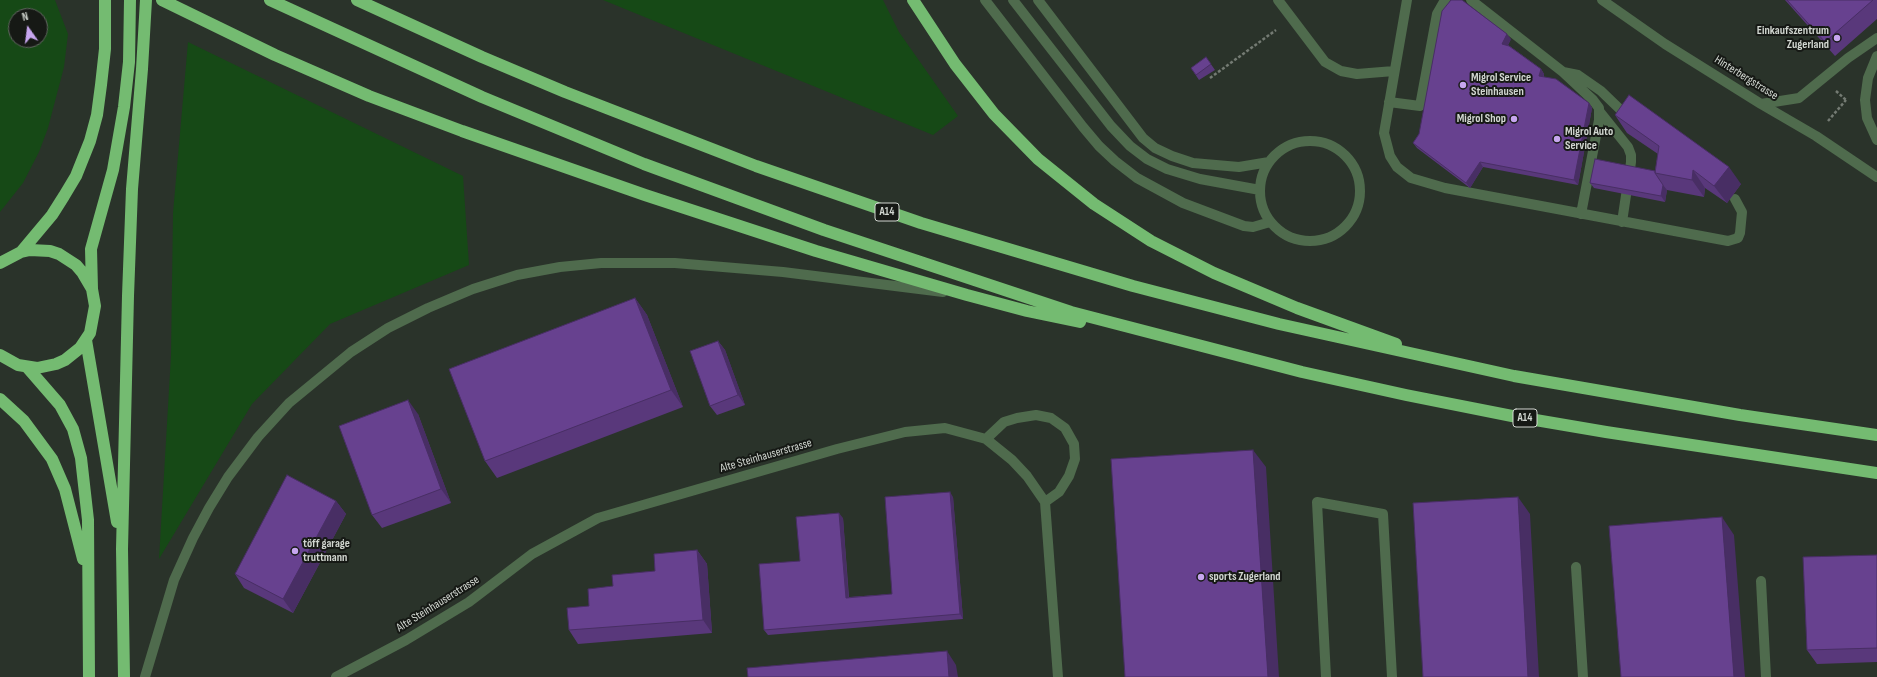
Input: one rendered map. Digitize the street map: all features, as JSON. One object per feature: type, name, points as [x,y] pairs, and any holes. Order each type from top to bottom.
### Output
[{"type":"highway","points":[[21,252],[52,215],[84,158],[97,115],[104,49],[105,0]]},
{"type":"highway","points":[[0,355],[10,361],[27,367],[37,368],[56,364],[73,355],[90,333],[95,316],[92,289],[91,249],[112,170],[124,107],[129,62],[130,0]]},
{"type":"highway","points":[[124,677],[122,549],[132,189],[146,0]]},
{"type":"highway","points":[[162,0],[275,55],[369,96],[653,197],[816,251],[967,295],[1027,311],[1177,341]]},
{"type":"highway","name":"A14","points":[[270,0],[482,97],[686,180],[824,230],[1071,312],[1177,341],[1383,390],[1512,416],[1744,454],[1877,473]]},
{"type":"highway","name":"A14","points":[[357,0],[482,57],[655,128],[771,171],[921,224],[1133,286],[1279,324],[1514,376],[1644,399],[1877,435]]},
{"type":"highway","points":[[914,0],[955,64],[994,114],[1038,159],[1105,212],[1150,241],[1214,274],[1297,308],[1438,360]]},
{"type":"highway","points":[[0,263],[21,252],[40,250],[59,254],[76,265],[88,280],[92,289]]},
{"type":"highway","points":[[86,340],[122,549]]},
{"type":"highway","points":[[27,367],[60,405],[77,443],[87,498],[89,677]]},
{"type":"highway","points":[[0,399],[24,421],[48,454],[58,472],[73,516],[89,587]]},
{"type":"street","points":[[985,0],[1083,127],[1099,146],[1115,161],[1137,178],[1183,203],[1244,226],[1253,227],[1270,222]]},
{"type":"street","points":[[1013,0],[1111,126],[1130,146],[1147,159],[1167,169],[1200,179],[1260,190]]},
{"type":"street","points":[[1038,0],[1143,138],[1155,148],[1193,163],[1239,167],[1268,162]]},
{"type":"street","points":[[1278,0],[1325,62],[1341,71],[1357,74],[1394,71]]},
{"type":"street","points":[[1407,0],[1388,102],[1384,133],[1386,148],[1398,167],[1411,178],[1445,188],[1728,241],[1738,238],[1742,222],[1742,212],[1735,198]]},
{"type":"street","points":[[1388,102],[1420,106],[1437,14],[1445,0]]},
{"type":"street","points":[[1471,0],[1563,72],[1594,100],[1600,112],[1628,147],[1632,162],[1622,222]]},
{"type":"street","name":"Hinterbergstrasse","points":[[1602,0],[1665,44],[1761,104],[1816,136],[1877,177]]},
{"type":"street","points":[[1761,104],[1799,98],[1848,58],[1877,38]]},
{"type":"street","points":[[1877,56],[1868,78],[1865,93],[1867,118],[1877,140]]},
{"type":"street","points":[[1563,72],[1578,75],[1602,90],[1633,122]]},
{"type":"street","points":[[1581,214],[1600,112]]},
{"type":"street","points":[[1309,141],[1326,143],[1341,151],[1352,163],[1359,179],[1360,196],[1356,212],[1346,226],[1332,236],[1316,241],[1299,240],[1283,233],[1270,222],[1262,207],[1260,190],[1262,176],[1268,162],[1280,151],[1293,143],[1309,141]]},
{"type":"street","points":[[145,677],[174,580],[193,538],[228,477],[250,448],[289,403],[316,379],[351,352],[388,328],[428,308],[473,289],[517,276],[560,267],[628,262],[675,263],[783,272],[967,295]]},
{"type":"street","points":[[986,439],[1004,422],[1036,415],[1051,418],[1065,428],[1074,444],[1075,459],[1070,476],[1059,492],[1045,502],[1058,677]]},
{"type":"street","name":"Alte Steinhauserstrasse","points":[[336,677],[406,640],[469,602],[532,554],[598,518],[829,452],[905,432],[945,428],[986,439],[1012,460],[1027,476],[1045,502]]},
{"type":"street","points":[[1326,677],[1317,502],[1383,514],[1392,677]]},
{"type":"street","points":[[1576,567],[1582,677]]},
{"type":"street","points":[[1762,581],[1766,677]]},
{"type":"path","points":[[1210,78],[1292,18]]},
{"type":"path","points":[[1834,90],[1846,100]]},
{"type":"path","points":[[1816,136],[1846,100],[1865,93]]},
{"type":"green space","points":[[0,0],[55,0],[68,34],[64,67],[48,128],[39,152],[23,183],[0,212]]},
{"type":"green space","points":[[603,0],[883,0],[899,32],[958,116],[933,135]]},
{"type":"green space","points":[[188,42],[463,176],[469,265],[330,324],[252,404],[159,559],[171,356],[173,213]]},
{"type":"building","points":[[1451,0],[1462,0],[1507,34],[1502,44],[1509,46],[1541,69],[1539,76],[1556,79],[1589,103],[1574,180],[1480,162],[1466,183],[1413,143],[1419,134],[1442,11]]},
{"type":"building","name":"Einkaufszentrum Zugerland","points":[[1787,0],[1873,0],[1825,42]]},
{"type":"building","points":[[1206,57],[1211,64],[1196,75],[1191,68]]},
{"type":"building","points":[[1629,95],[1729,167],[1714,186],[1693,170],[1692,180],[1655,173],[1659,146],[1615,115]]},
{"type":"building","points":[[1595,159],[1655,171],[1663,185],[1661,196],[1590,183]]},
{"type":"building","points":[[635,298],[671,390],[485,461],[449,369]]},
{"type":"building","points":[[718,341],[738,395],[710,406],[690,351]]},
{"type":"building","points":[[408,400],[441,489],[372,515],[339,426]]},
{"type":"building","name":"sports Zugerland","points":[[1253,450],[1268,677],[1125,677],[1111,459]]},
{"type":"building","name":"töff garage truttmann","points":[[287,475],[336,501],[283,599],[235,574]]},
{"type":"building","points":[[950,492],[960,614],[764,630],[759,564],[800,561],[796,517],[839,513],[846,598],[892,594],[885,497]]},
{"type":"building","points":[[1518,497],[1528,677],[1423,677],[1413,503]]},
{"type":"building","points":[[1722,517],[1734,677],[1621,677],[1609,526]]},
{"type":"building","points":[[697,550],[703,620],[569,630],[567,608],[589,606],[588,589],[613,586],[612,575],[655,571],[654,554]]},
{"type":"building","points":[[1877,555],[1877,648],[1807,650],[1803,557]]},
{"type":"building","points":[[947,651],[949,677],[748,677],[747,668]]},
{"type":"place","name":"Einkaufszentrum Zugerland","points":[[1837,38]]},
{"type":"place","name":"Migrol Service Steinhausen","points":[[1463,85]]},
{"type":"place","name":"Migrol Shop","points":[[1514,119]]},
{"type":"place","name":"Migrol Auto Service","points":[[1557,139]]},
{"type":"place","name":"töff garage truttmann","points":[[295,551]]},
{"type":"place","name":"sports Zugerland","points":[[1201,577]]}]
